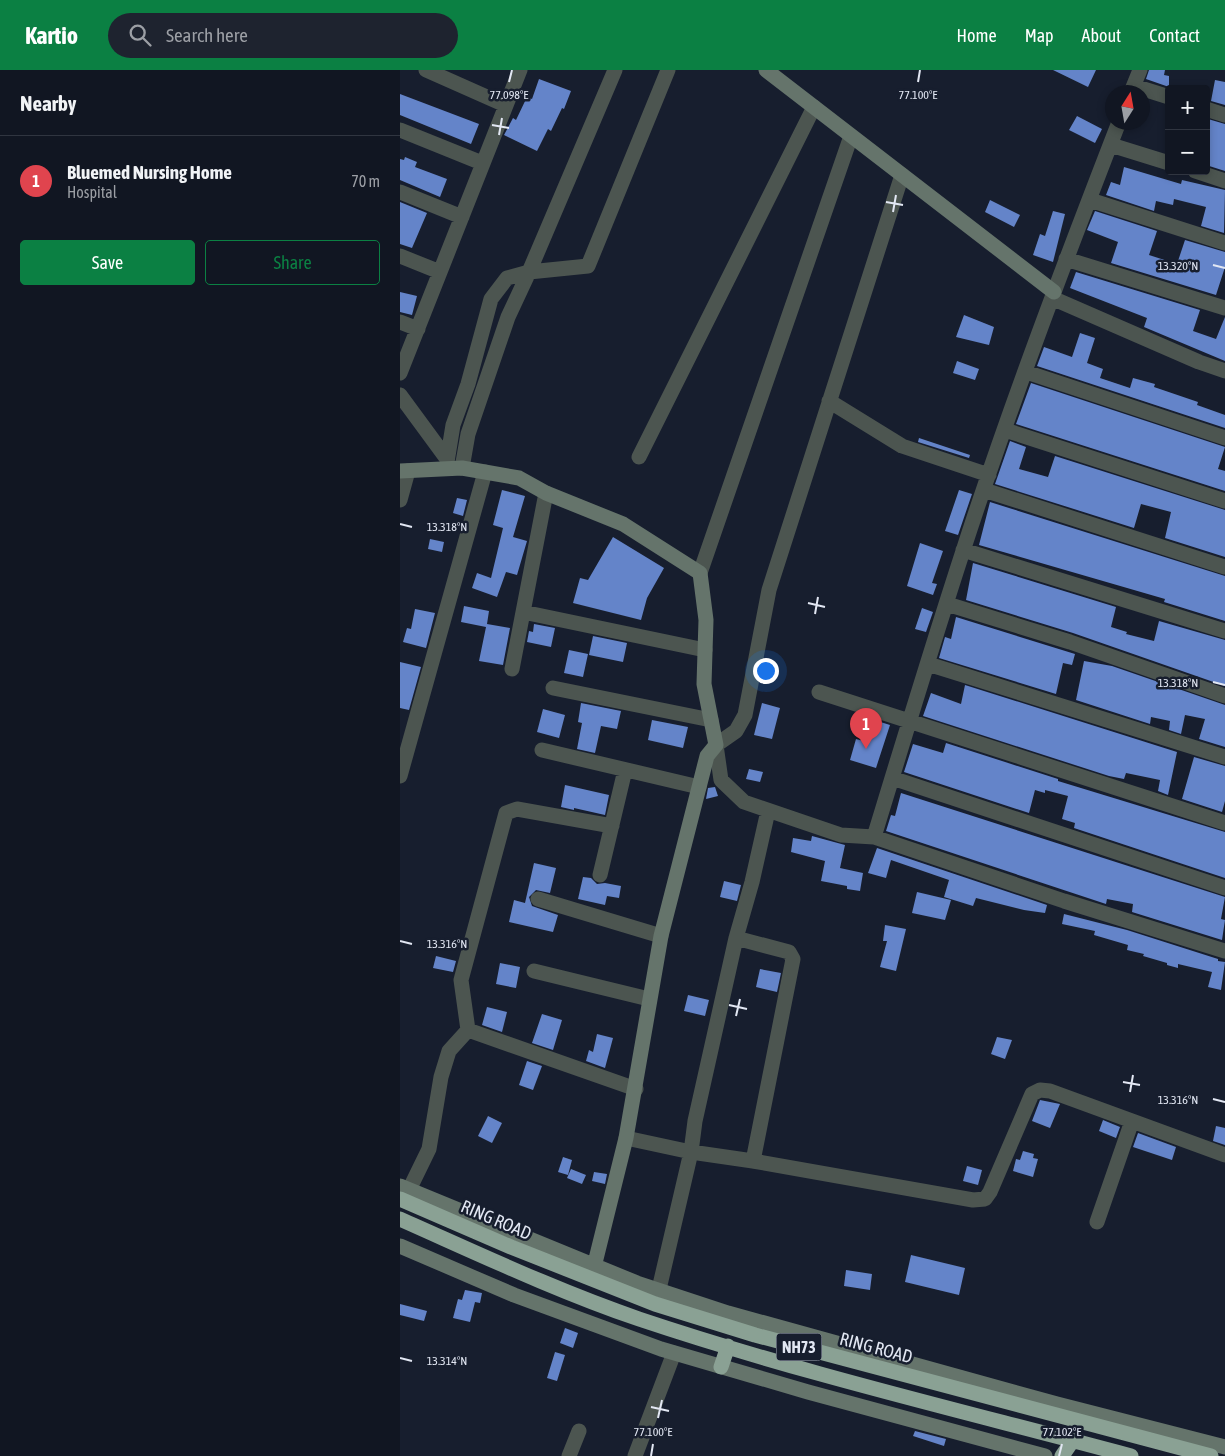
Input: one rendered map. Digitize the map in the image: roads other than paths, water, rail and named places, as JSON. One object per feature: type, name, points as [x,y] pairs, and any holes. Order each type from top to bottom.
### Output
[{"type":"highway","name":"RING ROAD","points":[[403,1192],[512,1247],[657,1297],[755,1335],[1028,1402],[1211,1456]]},
{"type":"highway","name":"NH73","points":[[400,1219],[556,1288],[639,1319],[806,1370],[1131,1456]]},
{"type":"highway","points":[[721,1367],[728,1346]]},
{"type":"highway","points":[[1062,1456],[1073,1440]]},
{"type":"street","points":[[426,70],[505,105]]},
{"type":"street","points":[[400,373],[520,70]]},
{"type":"street","points":[[462,468],[468,434],[508,317],[615,70]]},
{"type":"street","points":[[447,463],[452,425],[468,384],[491,299],[507,278],[529,272],[588,266],[668,70]]},
{"type":"street","points":[[766,70],[1053,295],[1199,362],[1225,371]]},
{"type":"street","points":[[1134,85],[1140,70]]},
{"type":"street","points":[[1150,93],[1165,96]]},
{"type":"street","points":[[638,457],[814,107]]},
{"type":"street","points":[[1210,110],[1225,115]]},
{"type":"street","points":[[400,130],[482,163]]},
{"type":"street","points":[[874,837],[963,550],[1066,259],[1117,130]]},
{"type":"street","points":[[851,136],[700,572],[706,620],[704,684],[721,780],[744,802],[768,811],[841,835],[874,837],[1064,901],[1225,950]]},
{"type":"street","points":[[1111,145],[1165,162]]},
{"type":"street","points":[[594,1267],[626,1138],[636,1089],[649,999],[661,936],[707,756],[716,745],[736,730],[745,715],[759,633],[769,590],[902,175]]},
{"type":"street","points":[[1208,175],[1225,180]]},
{"type":"street","points":[[400,192],[462,217]]},
{"type":"street","points":[[1090,200],[1225,243]]},
{"type":"street","points":[[400,256],[440,272]]},
{"type":"street","points":[[1066,259],[1225,308]]},
{"type":"street","points":[[400,322],[418,329]]},
{"type":"street","points":[[1026,372],[1225,438]]},
{"type":"street","points":[[400,395],[447,463]]},
{"type":"street","points":[[830,401],[902,446],[989,475]]},
{"type":"street","points":[[1005,430],[1225,501]]},
{"type":"street","points":[[400,500],[404,471],[447,463],[462,468],[519,478],[546,494],[623,524],[700,572]]},
{"type":"street","points":[[400,776],[485,472]]},
{"type":"street","points":[[984,490],[1225,567]]},
{"type":"street","points":[[512,669],[546,494]]},
{"type":"street","points":[[963,550],[1225,632]]},
{"type":"street","points":[[947,604],[1070,642],[1225,696]]},
{"type":"street","points":[[523,612],[705,650]]},
{"type":"street","points":[[928,664],[1225,757]]},
{"type":"street","points":[[553,688],[711,720]]},
{"type":"street","points":[[819,692],[1225,823]]},
{"type":"street","points":[[542,750],[699,788]]},
{"type":"street","points":[[600,875],[625,770]]},
{"type":"street","points":[[892,778],[1225,888]]},
{"type":"street","points":[[468,1030],[461,980],[506,813],[517,808],[612,826]]},
{"type":"street","points":[[468,1030],[448,1051],[441,1077],[429,1149],[403,1192],[594,1267],[657,1297],[691,1152],[695,1120],[736,938],[768,811]]},
{"type":"street","points":[[538,899],[661,936]]},
{"type":"street","points":[[736,938],[790,952],[793,959],[779,1018],[753,1161]]},
{"type":"street","points":[[534,971],[649,999]]},
{"type":"street","points":[[468,1030],[636,1089]]},
{"type":"street","points":[[626,1138],[691,1152],[753,1161],[973,1200],[985,1199],[990,1192],[1032,1094],[1040,1090],[1050,1091],[1225,1155]]},
{"type":"street","points":[[1097,1222],[1132,1121]]},
{"type":"street","points":[[400,1246],[531,1301],[674,1353],[1045,1456]]},
{"type":"street","points":[[635,1456],[674,1353]]},
{"type":"street","points":[[1028,1402],[1225,1447]]},
{"type":"street","points":[[570,1456],[578,1431]]},
{"type":"place","name":"Bluemed Nursing Home","points":[[866,749]]}]
